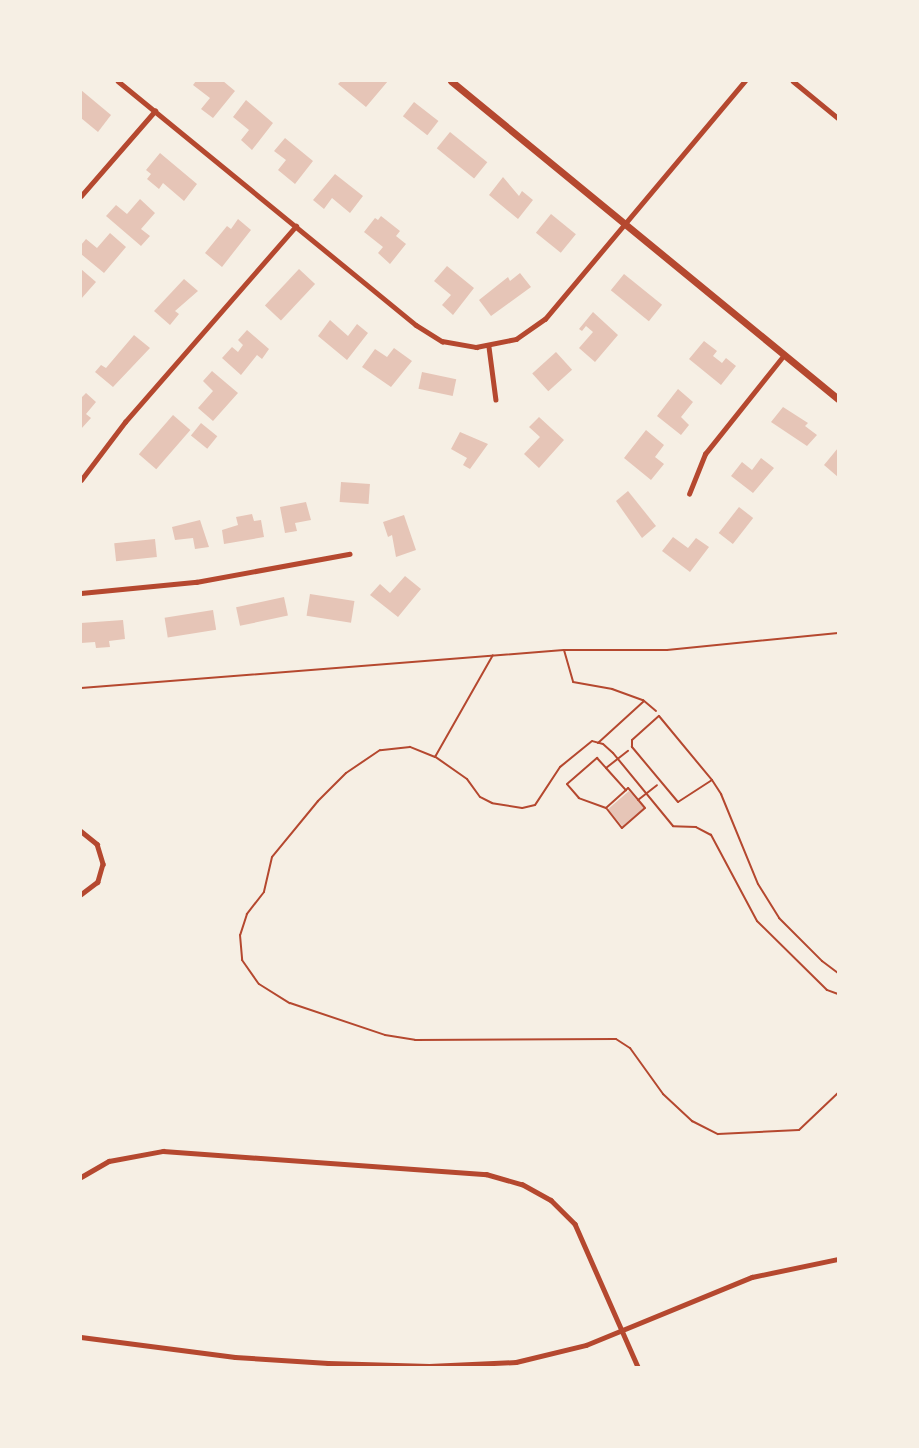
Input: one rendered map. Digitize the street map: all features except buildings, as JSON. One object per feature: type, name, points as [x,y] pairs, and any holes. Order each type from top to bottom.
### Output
[{"type":"main road","points":[[454,82],[838,399]]},
{"type":"street","points":[[118,81],[428,334],[461,346],[489,346],[516,339],[545,319],[746,81]]},
{"type":"street","points":[[793,81],[838,118]]},
{"type":"street","points":[[81,196],[155,111]]},
{"type":"street","points":[[81,480],[125,422],[296,226]]},
{"type":"street","points":[[489,346],[496,400]]},
{"type":"street","points":[[689,494],[705,454],[784,355]]},
{"type":"street","points":[[81,593],[196,582],[349,554]]},
{"type":"street","points":[[81,831],[97,844],[103,864],[98,882],[81,895]]},
{"type":"street","points":[[81,1177],[117,1158],[163,1151],[507,1179],[544,1195],[575,1224],[638,1367]]},
{"type":"street","points":[[81,1337],[235,1357],[422,1366],[516,1362],[586,1345],[752,1277],[838,1258]]},
{"type":"lane","points":[[712,780],[678,802],[632,747],[632,740],[659,716],[712,780],[758,884],[779,918],[822,962],[838,972]]},
{"type":"path","points":[[81,688],[564,650],[667,650],[838,633]]},
{"type":"path","points":[[564,650],[573,682],[612,689],[644,701],[659,716]]},
{"type":"path","points":[[435,757],[493,655]]},
{"type":"path","points":[[598,743],[644,701]]},
{"type":"path","points":[[838,994],[827,990],[757,921],[711,835],[696,827],[673,826],[613,753],[592,741],[572,754],[535,805],[522,808],[492,803],[480,797],[467,779],[435,757],[410,747],[380,750],[346,773],[272,857],[264,892],[247,914],[240,935],[242,960],[259,984],[290,1003],[385,1035],[415,1040],[616,1039],[630,1048],[663,1094],[692,1122],[718,1134],[799,1130],[838,1093]]},
{"type":"path","points":[[606,768],[632,747]]},
{"type":"path","points":[[597,758],[626,790],[628,788],[645,808],[622,828],[606,808],[584,797],[579,798],[567,783],[597,758]]},
{"type":"path","points":[[638,800],[661,781]]},
{"type":"path","points":[[606,808],[626,790]]}]
